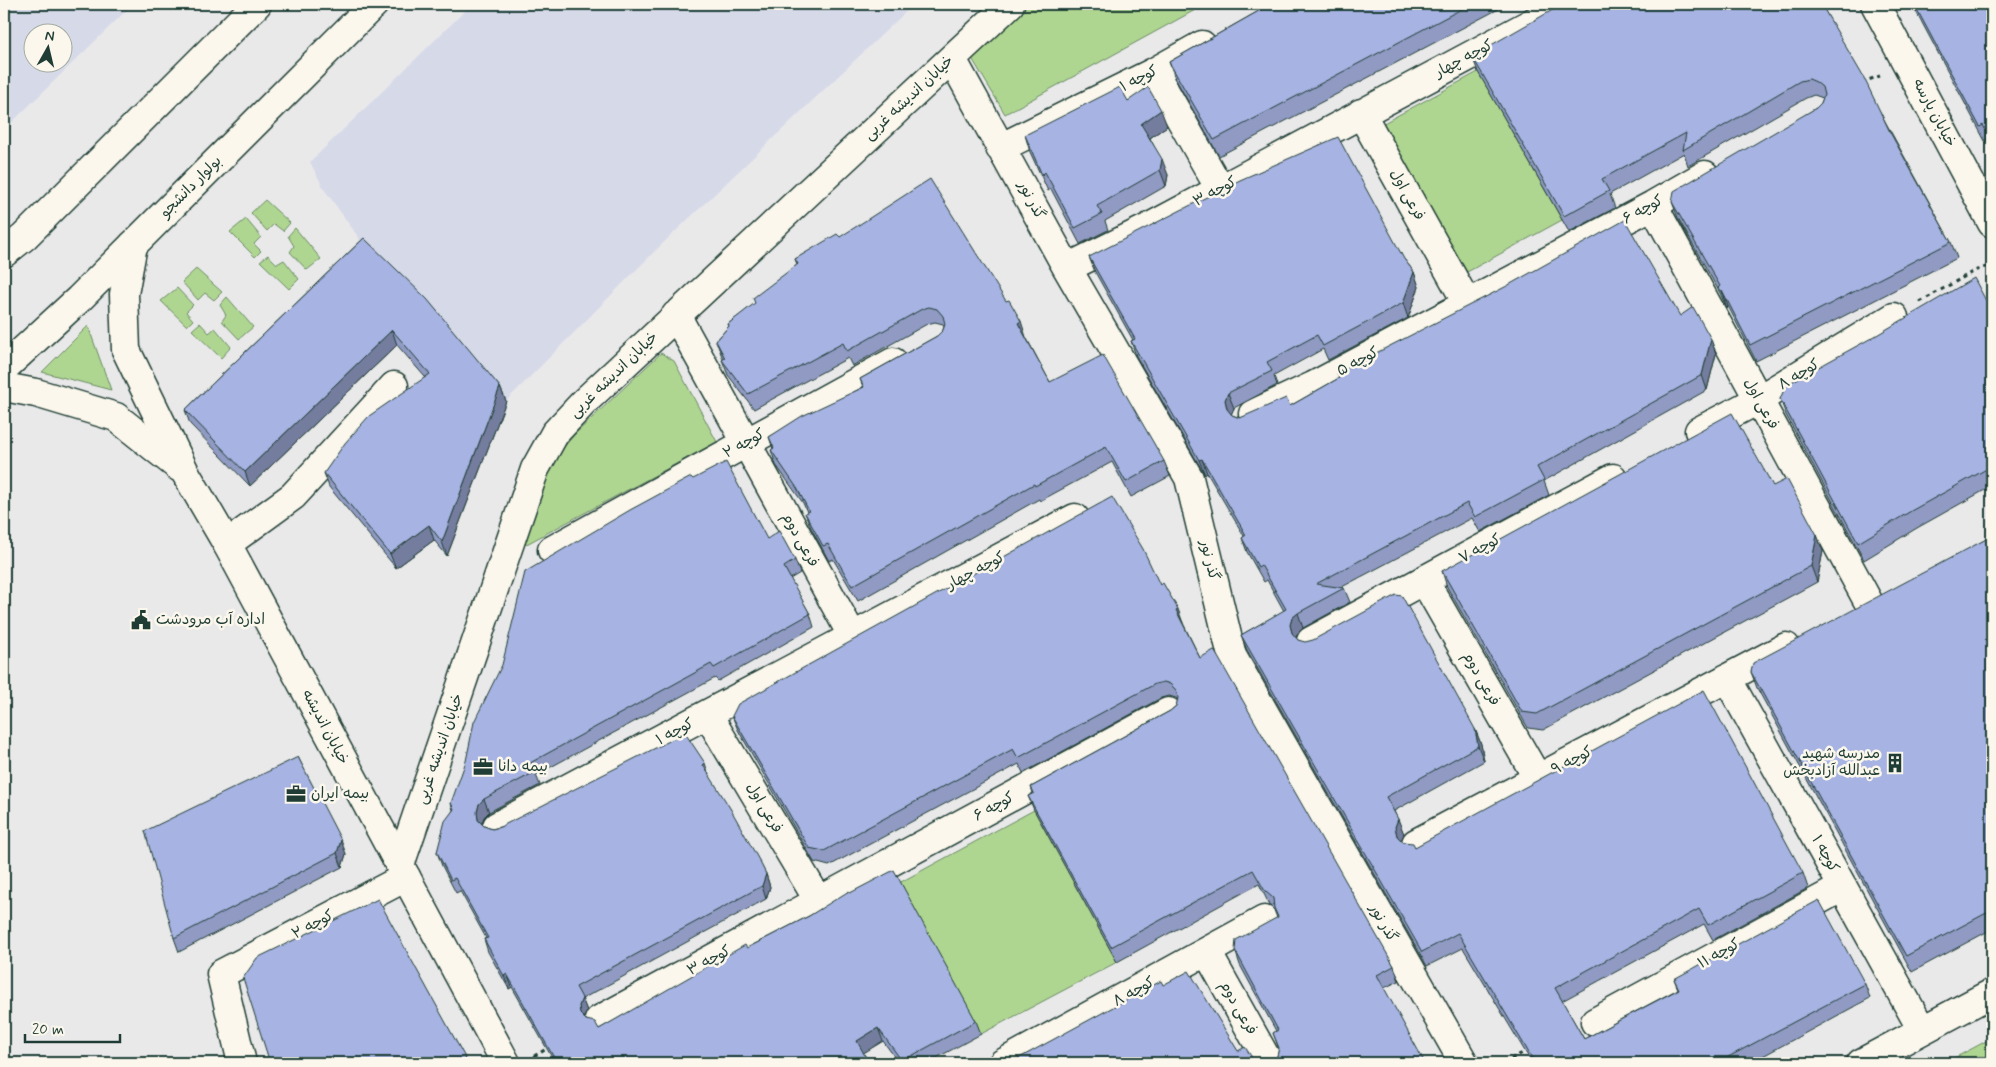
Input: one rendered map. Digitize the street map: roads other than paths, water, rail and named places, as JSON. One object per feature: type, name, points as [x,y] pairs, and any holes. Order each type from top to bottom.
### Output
[{"type":"street","points":[[4,253],[24,237],[257,4]]},
{"type":"street","name":"بولوار دانشجو","points":[[4,368],[79,299],[374,4]]},
{"type":"street","name":"خیابان اندیشه غربی","points":[[403,871],[536,469],[555,433],[585,401],[676,315],[1010,4]]},
{"type":"street","name":"کوچه چهار","points":[[1361,114],[1567,4]]},
{"type":"street","name":"خیابان پارسه","points":[[1875,4],[1992,223]]},
{"type":"street","name":"کوچه ۱","points":[[1000,148],[1154,72],[1223,33]]},
{"type":"street","name":"گذر نور","points":[[952,59],[1067,268],[1189,478],[1232,656],[1464,1063]]},
{"type":"street","points":[[1154,72],[1220,189]]},
{"type":"street","name":"کوچه ۳","points":[[1067,268],[1361,114]]},
{"type":"street","name":"فرعی اول","points":[[1361,114],[1468,303]]},
{"type":"street","name":"کوچه ۶","points":[[1468,303],[1653,205],[1729,160]]},
{"type":"street","name":"فرعی اول","points":[[1653,205],[1869,603]]},
{"type":"street","name":"خیابان اندیشه","points":[[133,245],[124,294],[126,350],[186,472],[228,544],[403,871],[517,1061]]},
{"type":"street","name":"کوچه ۵","points":[[1246,417],[1313,386],[1468,303]]},
{"type":"street","points":[[676,315],[747,443]]},
{"type":"street","name":"کوچه ۸","points":[[1675,444],[1758,400],[1894,317]]},
{"type":"street","name":"کوچه ۲","points":[[552,550],[918,347]]},
{"type":"street","points":[[228,544],[292,496],[394,386]]},
{"type":"street","points":[[4,387],[36,393],[116,417],[186,472]]},
{"type":"street","name":"فرعی دوم","points":[[747,443],[853,637]]},
{"type":"street","name":"کوچه ۷","points":[[1311,641],[1632,467]]},
{"type":"street","name":"کوچه چهار","points":[[853,637],[1099,505]]},
{"type":"street","name":"فرعی دوم","points":[[1424,580],[1538,779]]},
{"type":"street","points":[[1844,616],[1895,589]]},
{"type":"street","name":"کوچه ۹","points":[[1416,844],[1810,634]]},
{"type":"street","name":"کوچه ۱","points":[[497,826],[853,637]]},
{"type":"street","name":"کوچه ۱","points":[[1727,678],[1922,1030]]},
{"type":"street","name":"کوچه ۶","points":[[820,902],[1168,712]]},
{"type":"street","name":"فرعی اول","points":[[708,714],[820,902]]},
{"type":"street","name":"کوچه ۲","points":[[242,1063],[221,974],[403,871]]},
{"type":"street","name":"کوچه ۱۱","points":[[1595,1022],[1843,887]]},
{"type":"street","name":"کوچه ۳","points":[[599,1020],[820,902]]},
{"type":"street","name":"کوچه ۸","points":[[1003,1063],[1264,920]]},
{"type":"street","name":"فرعی دوم","points":[[1207,952],[1270,1063]]},
{"type":"street","points":[[1861,1063],[1992,993]]},
{"type":"place","name":"اداره آب مرودشت","points":[[141,620]]},
{"type":"place","name":"مدرسه شهید عبدالله آزادبخش","points":[[1895,763]]},
{"type":"place","name":"بیمه دانا","points":[[483,767]]},
{"type":"place","name":"بیمه ایران","points":[[296,794]]}]
